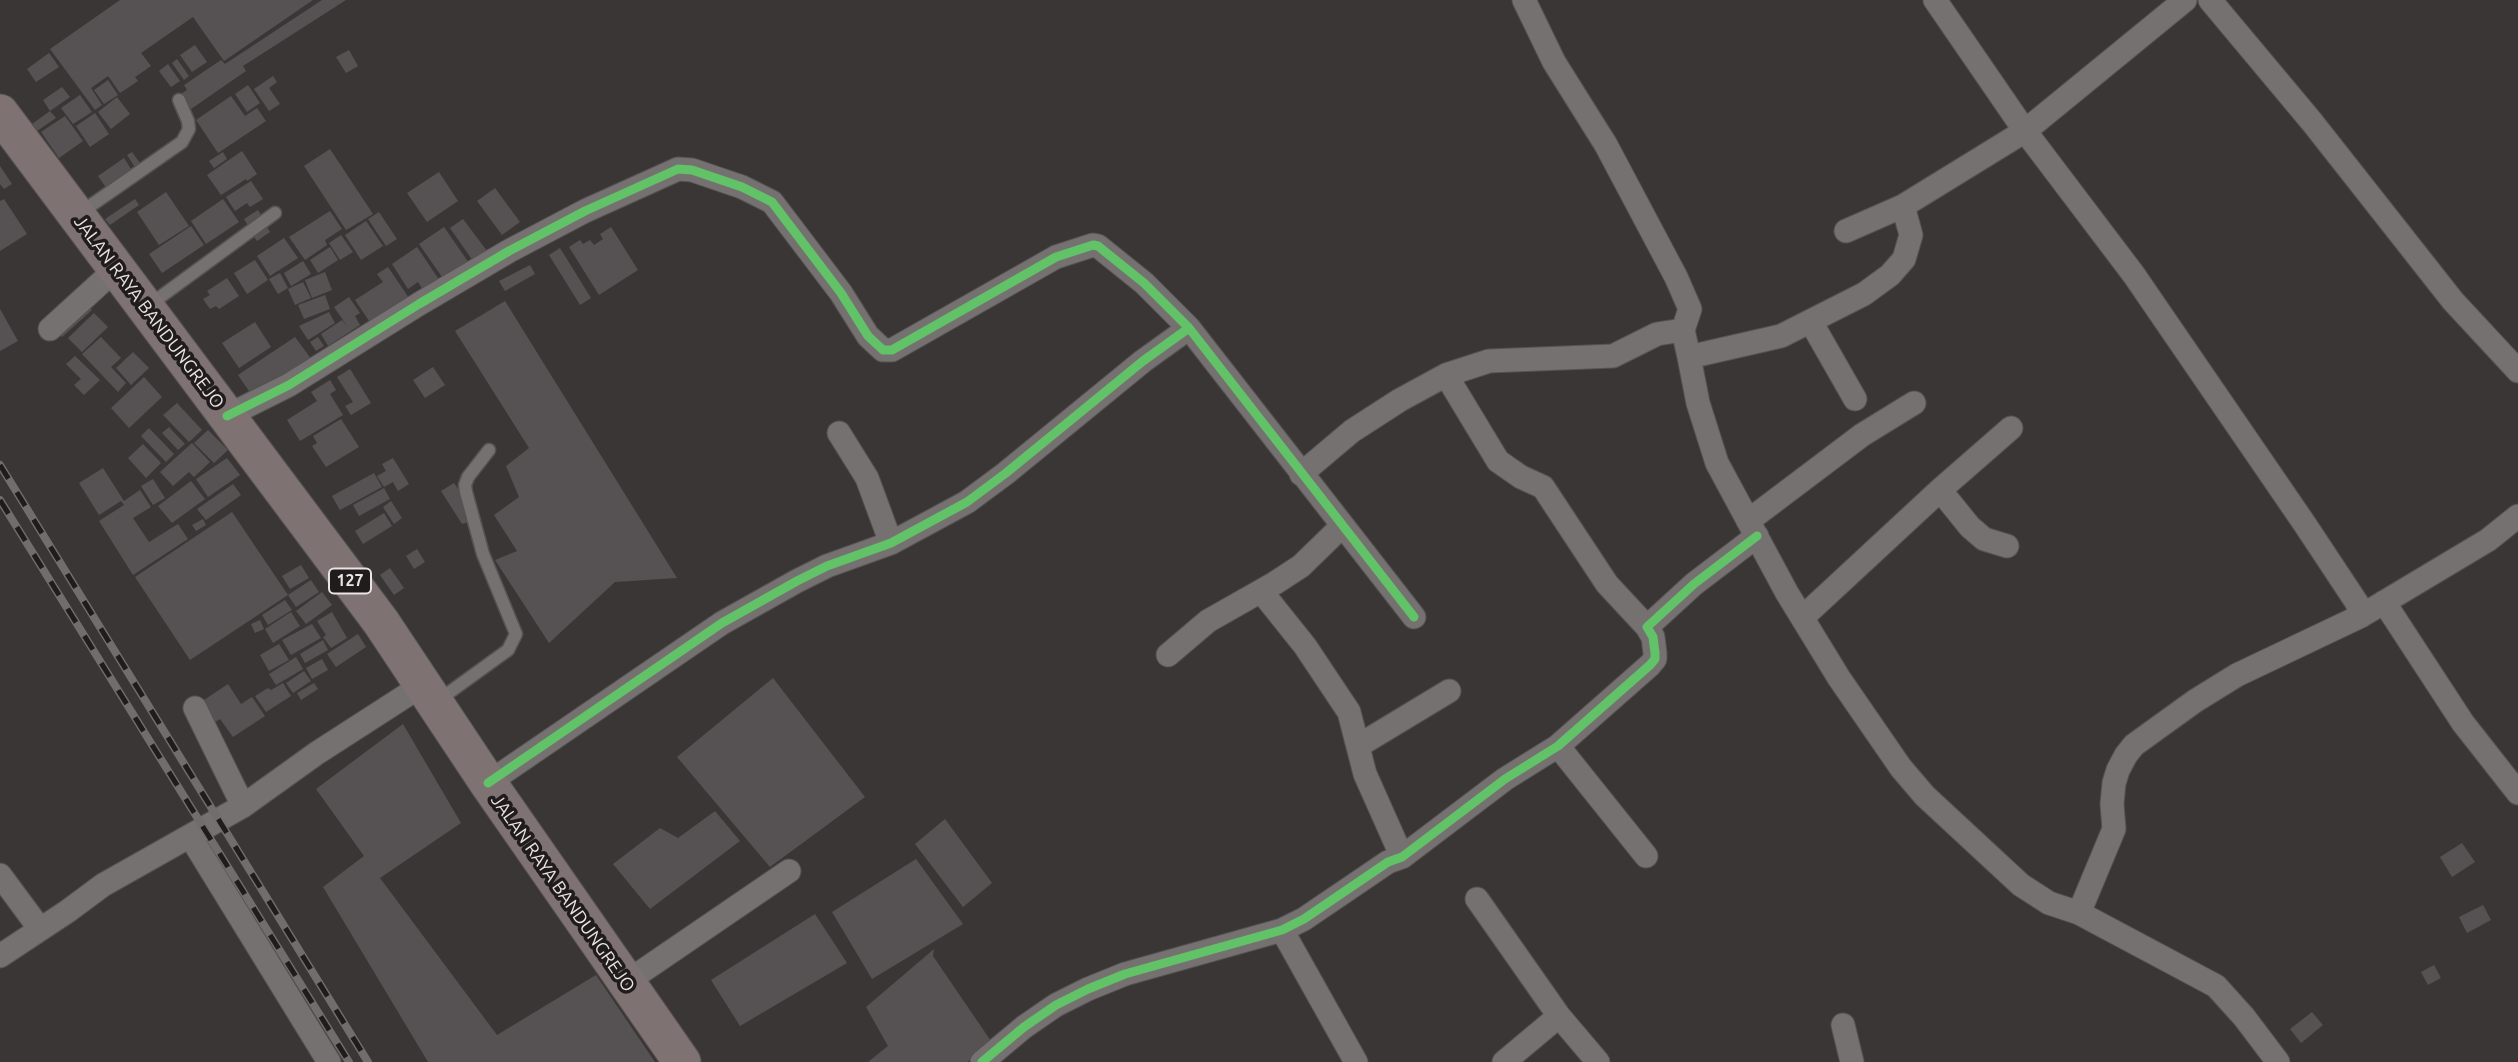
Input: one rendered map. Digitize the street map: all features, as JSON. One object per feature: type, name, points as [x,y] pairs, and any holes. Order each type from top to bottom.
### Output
[{"type":"main road","name":"JALAN RAYA BANDUNGREJO","points":[[0,113],[381,622],[488,783],[681,1062]]},
{"type":"street","points":[[1524,0],[1554,62],[1606,145],[1676,277],[1690,309],[1683,330],[1698,403],[1717,463],[1839,678],[1883,743],[1925,796],[2021,885],[2049,903],[2079,913],[2216,986],[2244,1017],[2278,1062]]},
{"type":"street","points":[[1934,0],[2025,131],[2141,286],[2304,523],[2357,603],[2361,616]]},
{"type":"street","points":[[1846,231],[1903,206],[2025,131],[2185,0]]},
{"type":"street","points":[[2210,0],[2312,122],[2454,301],[2518,371]]},
{"type":"street","points":[[227,416],[289,385],[419,304],[585,211],[678,169],[692,170],[742,187],[772,202],[841,293],[869,335],[883,350],[892,350],[1056,257],[1093,244],[1098,246],[1144,283],[1189,328],[1414,617]]},
{"type":"street","points":[[1689,357],[1782,336],[1864,294],[1890,275],[1904,259],[1911,235],[1903,206]]},
{"type":"street","points":[[50,328],[117,268]]},
{"type":"street","points":[[1811,322],[1855,399]]},
{"type":"street","points":[[488,783],[722,623],[827,566],[891,543],[977,495],[1143,361],[1189,328]]},
{"type":"street","points":[[1301,474],[1352,431],[1446,375],[1489,361],[1613,356],[1657,334],[1683,330]]},
{"type":"street","points":[[996,1058],[1056,1005],[1087,989],[1125,974],[1282,930],[1304,919],[1388,862],[1402,858],[1505,779],[1558,746],[1655,659],[1653,637],[1647,627],[1607,584],[1543,487],[1521,477],[1498,461],[1446,375]]},
{"type":"street","points":[[1647,627],[1752,528],[1862,435],[1914,403]]},
{"type":"street","points":[[1803,617],[2011,428]]},
{"type":"street","points":[[839,433],[867,478],[891,543]]},
{"type":"street","points":[[1940,490],[1970,527],[1984,539],[2007,547]]},
{"type":"street","points":[[2079,913],[2114,829],[2114,783],[2126,754],[2134,745],[2237,674],[2361,616],[2488,540],[2518,516]]},
{"type":"street","points":[[1168,655],[1208,621],[1301,566],[1336,532],[1345,530]]},
{"type":"street","points":[[1261,591],[1305,646],[1349,712],[1365,774],[1402,858]]},
{"type":"street","points":[[2384,602],[2463,723],[2518,793]]},
{"type":"street","points":[[1358,746],[1448,691]]},
{"type":"street","points":[[0,956],[103,885],[243,806],[317,753],[430,693]]},
{"type":"street","points":[[195,708],[243,806]]},
{"type":"street","points":[[1558,746],[1646,856]]},
{"type":"street","points":[[190,836],[329,1062]]},
{"type":"street","points":[[625,983],[789,871]]},
{"type":"street","points":[[0,875],[40,929]]},
{"type":"street","points":[[1477,899],[1559,1016],[1598,1062]]},
{"type":"street","points":[[1282,930],[1356,1062]]},
{"type":"street","points":[[1504,1062],[1559,1016]]},
{"type":"street","points":[[1843,1025],[1852,1062]]},
{"type":"lane","points":[[77,216],[182,142],[188,129],[188,121],[179,100]]},
{"type":"lane","points":[[146,308],[275,213]]},
{"type":"lane","points":[[430,693],[508,650],[516,634],[483,554],[466,492],[468,477],[489,450]]},
{"type":"building","points":[[120,0],[313,0],[224,61],[193,17],[141,53],[151,66],[135,77],[138,81],[120,93],[108,76],[91,88],[102,105],[95,110],[50,49]]},
{"type":"building","points":[[322,0],[346,0],[243,66],[246,71],[191,109],[181,94],[187,90],[184,85],[221,60],[225,64]]},
{"type":"building","points":[[195,45],[207,62],[192,72],[180,55]]},
{"type":"building","points":[[349,50],[358,66],[346,73],[336,57]]},
{"type":"building","points":[[49,53],[59,67],[36,82],[27,69]]},
{"type":"building","points":[[177,59],[189,76],[184,80],[172,63]]},
{"type":"building","points":[[168,64],[180,81],[171,87],[159,71]]},
{"type":"building","points":[[273,76],[277,82],[269,88],[280,104],[269,111],[254,89]]},
{"type":"building","points":[[108,80],[118,95],[104,104],[94,90]]},
{"type":"building","points":[[248,85],[260,103],[247,112],[235,94]]},
{"type":"building","points":[[62,87],[70,97],[50,111],[43,100]]},
{"type":"building","points":[[80,95],[92,112],[73,124],[61,108]]},
{"type":"building","points":[[231,96],[245,116],[257,108],[266,121],[218,153],[196,120]]},
{"type":"building","points":[[117,97],[130,114],[111,129],[98,112]]},
{"type":"building","points":[[50,111],[56,118],[37,131],[32,124]]},
{"type":"building","points":[[95,113],[109,134],[90,147],[76,126]]},
{"type":"building","points":[[65,116],[83,141],[59,158],[41,132]]},
{"type":"building","points":[[330,149],[373,214],[346,230],[304,166]]},
{"type":"building","points":[[242,151],[257,174],[221,195],[207,175]]},
{"type":"building","points":[[132,152],[142,166],[136,169],[127,155]]},
{"type":"building","points":[[223,152],[227,159],[214,168],[209,161]]},
{"type":"building","points":[[124,158],[133,172],[107,189],[98,176]]},
{"type":"building","points":[[0,166],[12,184],[4,189],[0,184]]},
{"type":"building","points":[[439,172],[458,201],[427,222],[407,193]]},
{"type":"building","points":[[251,181],[263,199],[250,207],[247,203],[235,211],[226,197]]},
{"type":"building","points":[[495,188],[520,222],[502,235],[477,201]]},
{"type":"building","points":[[166,192],[189,226],[159,245],[137,212]]},
{"type":"building","points":[[4,199],[27,234],[0,251],[0,201]]},
{"type":"building","points":[[135,199],[139,205],[110,225],[105,219]]},
{"type":"building","points":[[223,199],[239,222],[206,244],[191,221]]},
{"type":"building","points":[[258,210],[263,218],[249,227],[244,219]]},
{"type":"building","points":[[330,211],[342,229],[325,240],[327,245],[305,260],[289,237]]},
{"type":"building","points":[[379,212],[397,239],[386,246],[368,219]]},
{"type":"building","points":[[463,219],[487,251],[473,261],[450,228]]},
{"type":"building","points":[[366,221],[383,246],[361,260],[345,235]]},
{"type":"building","points":[[265,224],[270,232],[257,241],[251,233]]},
{"type":"building","points":[[191,226],[204,245],[162,273],[149,254]]},
{"type":"building","points":[[444,227],[469,263],[444,280],[419,244]]},
{"type":"building","points":[[611,227],[638,270],[599,295],[569,247],[580,240],[583,244],[590,240],[594,245],[603,239],[600,234]]},
{"type":"building","points":[[341,235],[353,252],[340,260],[329,243]]},
{"type":"building","points":[[284,238],[298,258],[270,276],[257,256]]},
{"type":"building","points":[[330,247],[338,260],[318,273],[310,260]]},
{"type":"building","points":[[417,247],[440,281],[424,292],[418,282],[408,289],[392,264]]},
{"type":"building","points":[[560,248],[591,298],[580,305],[549,255]]},
{"type":"building","points":[[255,260],[268,280],[247,294],[234,273]]},
{"type":"building","points":[[303,261],[311,274],[291,286],[284,273]]},
{"type":"building","points":[[530,265],[535,274],[505,291],[499,281]]},
{"type":"building","points":[[388,267],[413,304],[375,330],[355,300],[383,282],[377,274]]},
{"type":"building","points":[[325,272],[332,290],[312,298],[305,280]]},
{"type":"building","points":[[280,273],[288,288],[278,294],[269,279]]},
{"type":"building","points":[[227,278],[239,296],[219,309],[216,306],[210,309],[203,299],[210,295],[207,291]]},
{"type":"building","points":[[303,282],[311,298],[295,305],[288,289]]},
{"type":"building","points":[[325,295],[330,309],[304,319],[298,305]]},
{"type":"building","points":[[349,297],[360,313],[355,316],[360,325],[328,346],[321,334],[342,320],[347,326],[334,307]]},
{"type":"building","points":[[84,301],[92,310],[62,337],[53,328]]},
{"type":"building","points":[[505,301],[677,578],[615,582],[549,643],[495,560],[517,551],[494,515],[519,497],[506,466],[529,448],[455,331]]},
{"type":"building","points":[[0,309],[18,341],[0,351]]},
{"type":"building","points":[[329,312],[335,323],[308,340],[299,326]]},
{"type":"building","points":[[94,313],[108,327],[82,352],[68,338]]},
{"type":"building","points":[[255,322],[271,347],[239,368],[222,343]]},
{"type":"building","points":[[101,337],[121,358],[111,367],[126,383],[118,392],[82,354]]},
{"type":"building","points":[[295,337],[315,364],[255,400],[238,375]]},
{"type":"building","points":[[318,337],[324,346],[316,351],[310,342]]},
{"type":"building","points":[[133,352],[149,368],[131,385],[116,368]]},
{"type":"building","points":[[75,356],[100,380],[84,395],[74,385],[81,379],[66,364]]},
{"type":"building","points":[[433,367],[445,385],[425,398],[413,380]]},
{"type":"building","points":[[350,369],[371,403],[351,415],[345,406],[353,402],[337,377]]},
{"type":"building","points":[[144,377],[162,397],[129,428],[111,408]]},
{"type":"building","points":[[330,380],[336,390],[330,394],[343,415],[300,441],[287,420],[317,401],[311,392]]},
{"type":"building","points":[[177,403],[202,430],[189,442],[163,415]]},
{"type":"building","points":[[341,419],[359,447],[326,467],[312,446],[317,443],[313,436]]},
{"type":"building","points":[[169,427],[185,444],[178,450],[162,433]]},
{"type":"building","points":[[149,428],[174,454],[166,462],[141,436]]},
{"type":"building","points":[[208,430],[228,450],[214,463],[194,443]]},
{"type":"building","points":[[192,443],[210,462],[194,477],[189,472],[173,486],[160,472]]},
{"type":"building","points":[[143,444],[161,463],[146,478],[128,458]]},
{"type":"building","points":[[227,458],[240,475],[208,497],[196,479]]},
{"type":"building","points":[[393,458],[409,484],[398,491],[393,482],[384,487],[377,476],[386,471],[382,464]]},
{"type":"building","points":[[103,468],[124,501],[140,490],[151,507],[133,518],[149,542],[178,524],[188,539],[133,575],[99,521],[124,505],[121,501],[99,515],[79,483]]},
{"type":"building","points":[[374,473],[382,487],[340,510],[332,496]]},
{"type":"building","points":[[153,479],[165,498],[153,505],[141,486]]},
{"type":"building","points":[[191,481],[205,499],[172,523],[158,506]]},
{"type":"building","points":[[454,483],[469,505],[472,521],[462,524],[441,491]]},
{"type":"building","points":[[233,484],[241,495],[206,520],[197,509]]},
{"type":"building","points":[[384,488],[390,499],[359,516],[353,505]]},
{"type":"building","points":[[391,501],[402,518],[394,524],[383,507]]},
{"type":"building","points":[[232,512],[288,595],[190,660],[135,577]]},
{"type":"building","points":[[384,513],[392,526],[363,544],[355,531]]},
{"type":"building","points":[[203,519],[206,525],[196,531],[192,525]]},
{"type":"building","points":[[417,549],[425,562],[414,569],[406,556]]},
{"type":"building","points":[[301,565],[309,578],[290,589],[282,576]]},
{"type":"building","points":[[390,568],[404,588],[394,595],[380,575]]},
{"type":"building","points":[[311,580],[319,592],[296,607],[288,595]]},
{"type":"building","points":[[322,592],[332,605],[306,624],[296,611]]},
{"type":"building","points":[[285,600],[292,610],[268,625],[262,615]]},
{"type":"building","points":[[291,612],[300,626],[273,643],[265,629]]},
{"type":"building","points":[[332,612],[347,638],[331,648],[317,621]]},
{"type":"building","points":[[260,620],[264,629],[255,633],[251,624]]},
{"type":"building","points":[[312,624],[321,638],[291,655],[282,640]]},
{"type":"building","points":[[358,634],[366,647],[336,667],[327,654]]},
{"type":"building","points":[[323,640],[328,650],[305,663],[300,654]]},
{"type":"building","points":[[279,644],[289,660],[269,671],[260,655]]},
{"type":"building","points":[[296,657],[303,669],[276,685],[269,674]]},
{"type":"building","points":[[322,659],[328,670],[312,679],[306,668]]},
{"type":"building","points":[[304,671],[311,681],[293,693],[286,683]]},
{"type":"building","points":[[773,678],[865,797],[770,867],[677,757]]},
{"type":"building","points":[[283,683],[291,696],[266,712],[255,696]]},
{"type":"building","points":[[314,683],[318,689],[301,700],[297,693]]},
{"type":"building","points":[[228,684],[241,704],[252,697],[265,716],[233,737],[220,719],[212,724],[198,704]]},
{"type":"building","points":[[403,724],[461,823],[380,878],[497,1035],[596,975],[655,1062],[428,1062],[323,887],[364,856],[316,789]]},
{"type":"building","points":[[715,811],[740,841],[650,909],[613,864],[660,828],[678,838]]},
{"type":"building","points":[[945,819],[992,883],[963,907],[915,844]]},
{"type":"building","points":[[2462,843],[2475,862],[2452,877],[2440,857]]},
{"type":"building","points":[[916,859],[963,924],[872,979],[832,912]]},
{"type":"building","points":[[2483,905],[2491,920],[2467,933],[2459,917]]},
{"type":"building","points":[[815,914],[847,963],[740,1026],[711,980]]},
{"type":"building","points":[[934,949],[933,956],[993,1044],[967,1062],[868,1062],[888,1046],[866,1007]]},
{"type":"building","points":[[2434,965],[2441,978],[2428,985],[2421,972]]},
{"type":"building","points":[[2312,1012],[2323,1025],[2301,1043],[2290,1029]]},
{"type":"railway","points":[[0,465],[368,1062]]},
{"type":"railway","points":[[0,500],[349,1062]]},
{"type":"cycle path","points":[[227,416],[289,385],[509,251],[585,211],[678,169],[692,170],[742,187],[772,202],[841,293],[868,336],[883,350],[892,350],[1056,257],[1093,245],[1098,246],[1144,283],[1189,328]]},
{"type":"cycle path","points":[[488,783],[722,623],[827,566],[891,543],[967,502],[1143,361],[1189,328],[1414,617]]},
{"type":"cycle path","points":[[982,1062],[1024,1027],[1056,1005],[1088,989],[1125,974],[1282,930],[1304,919],[1388,862],[1402,857],[1505,779],[1558,746],[1650,665],[1655,659],[1655,653],[1653,637],[1647,627],[1694,584],[1757,536]]}]
